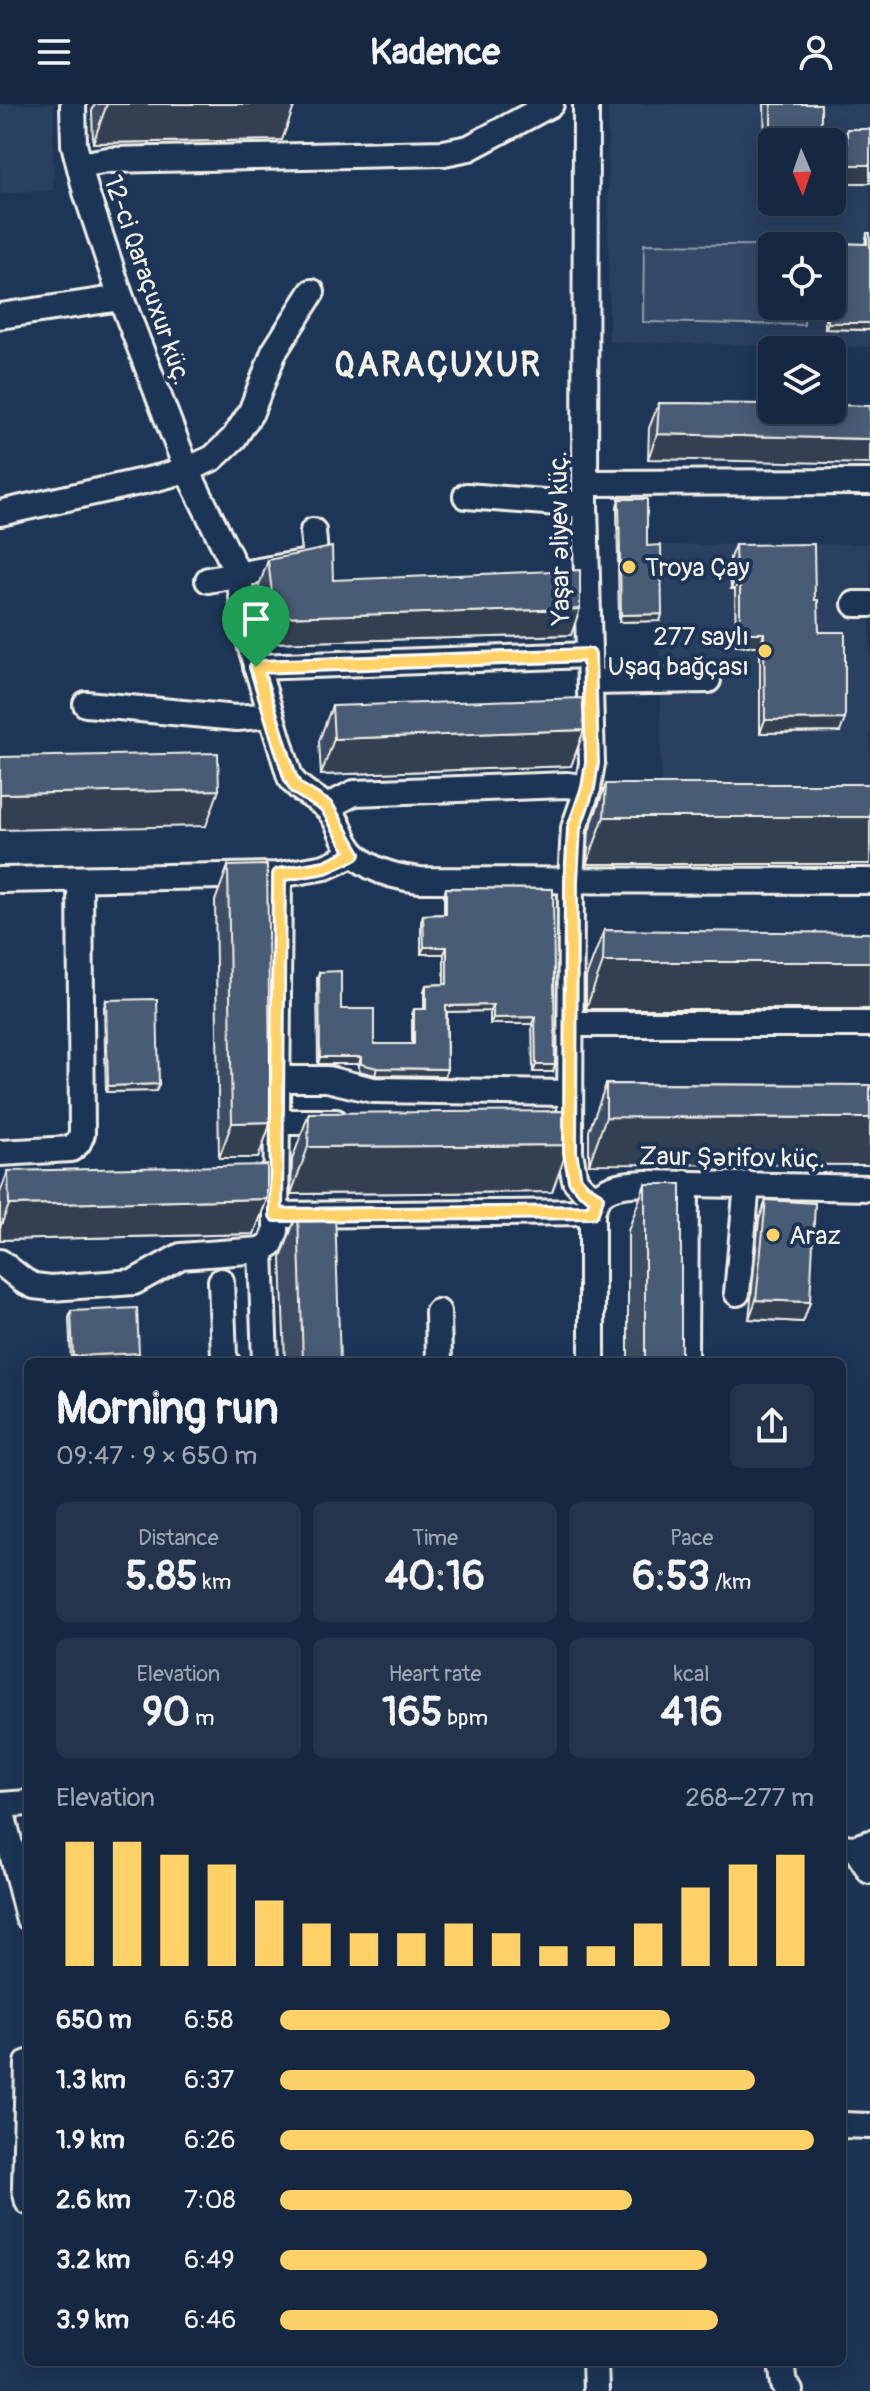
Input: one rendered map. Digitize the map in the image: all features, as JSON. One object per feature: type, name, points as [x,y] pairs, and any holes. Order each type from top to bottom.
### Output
[{"type":"street","name":"12-ci Qaraçuxur küç.","points":[[73,104],[74,144],[121,298],[187,470],[238,574],[256,667],[290,777],[296,788],[327,807],[354,854],[391,877],[420,880],[870,881]]},
{"type":"street","points":[[80,165],[108,160],[444,153],[469,148],[551,104]]},
{"type":"street","name":"Yaşar Əliyev küç.","points":[[586,104],[586,494],[592,763],[588,788],[574,828],[569,1093],[571,1167],[575,1180],[594,1205]]},
{"type":"street","points":[[0,513],[187,470],[213,458],[234,438],[251,412],[274,352],[312,292]]},
{"type":"street","points":[[0,316],[121,298]]},
{"type":"street","points":[[466,496],[870,482]]},
{"type":"street","points":[[208,580],[309,562],[315,555],[313,531]]},
{"type":"street","points":[[256,667],[589,655]]},
{"type":"street","points":[[590,682],[708,680]]},
{"type":"street","points":[[86,704],[237,718],[271,715]]},
{"type":"street","points":[[327,807],[354,793],[567,785],[588,788]]},
{"type":"street","points":[[0,880],[279,875],[325,867],[354,854]]},
{"type":"street","points":[[0,1262],[24,1281],[51,1288],[134,1282],[181,1256],[261,1250],[271,1244],[276,1231],[277,1185],[279,875]]},
{"type":"street","points":[[0,1153],[71,1149],[82,1134],[80,879]]},
{"type":"street","points":[[571,1024],[870,1024]]},
{"type":"street","points":[[278,1079],[327,1079],[373,1090],[569,1093]]},
{"type":"street","points":[[278,1122],[351,1122]]},
{"type":"street","points":[[685,1358],[686,1183]]},
{"type":"street","name":"Zaur Şərifov küç.","points":[[594,1205],[602,1192],[625,1184],[870,1188]]},
{"type":"street","points":[[737,1293],[747,1184]]},
{"type":"street","points":[[249,1185],[277,1185]]},
{"type":"street","points":[[276,1215],[594,1205],[592,1358]]},
{"type":"street","points":[[261,1250],[265,1358]]},
{"type":"street","points":[[221,1281],[225,1358]]},
{"type":"street","points":[[438,1312],[439,1358]]},
{"type":"street","points":[[24,1803],[0,1805],[24,1901]]},
{"type":"street","points":[[856,1846],[870,1871]]},
{"type":"street","points":[[846,2125],[870,2126]]},
{"type":"street","points":[[595,2366],[596,2391]]},
{"type":"street","points":[[782,2366],[784,2385],[790,2391]]},
{"type":"shaded area","points":[[0,104],[54,104],[53,190],[0,194]]},
{"type":"shaded area","points":[[608,104],[870,104],[870,347],[846,347],[846,336],[758,336],[758,345],[609,342]]},
{"type":"shaded area","points":[[644,244],[758,245],[758,320],[804,320],[804,325],[643,322]]},
{"type":"shaded area","name":"277 saylı Uşaq bağçası","points":[[870,544],[870,794],[661,792],[659,545]]},
{"type":"building","points":[[771,104],[821,104],[821,128],[771,128]]},
{"type":"building","points":[[847,129],[870,129],[870,165],[847,165]]},
{"type":"building","points":[[867,233],[870,233],[870,323],[828,323],[828,320],[846,320],[846,243],[867,244]]},
{"type":"building","points":[[659,403],[758,404],[758,424],[846,424],[846,405],[870,406],[870,439],[657,434]]},
{"type":"building","points":[[619,499],[647,499],[647,546],[661,545],[662,614],[621,615]]},
{"type":"building","points":[[814,544],[819,632],[845,632],[845,719],[765,720],[764,633],[740,633],[740,576],[736,576],[735,545]]},
{"type":"building","points":[[332,547],[333,580],[580,570],[580,609],[275,617],[268,560]]},
{"type":"building","points":[[583,698],[584,730],[334,739],[332,706]]},
{"type":"building","points":[[218,753],[219,790],[0,794],[0,757]]},
{"type":"building","points":[[606,784],[870,784],[870,817],[604,817]]},
{"type":"building","points":[[267,865],[271,1122],[232,1123],[228,866]]},
{"type":"building","points":[[446,888],[553,889],[555,1065],[536,1065],[535,1017],[493,1018],[493,1005],[446,1006],[447,1069],[377,1068],[361,1064],[361,1057],[320,1057],[319,972],[341,971],[341,1009],[374,1009],[374,1044],[414,1044],[414,1009],[426,1009],[426,985],[447,984],[447,947],[424,947],[423,915],[446,914]]},
{"type":"building","points":[[604,930],[870,933],[870,962],[603,962]]},
{"type":"building","points":[[157,999],[159,1084],[108,1086],[106,1000]]},
{"type":"building","points":[[606,1084],[870,1085],[870,1118],[606,1117]]},
{"type":"building","points":[[569,1111],[569,1145],[308,1147],[309,1113]]},
{"type":"building","points":[[267,1165],[267,1199],[9,1205],[8,1171]]},
{"type":"building","points":[[645,1184],[681,1184],[681,1358],[645,1358]]},
{"type":"building","points":[[766,1200],[815,1203],[810,1302],[756,1300]]},
{"type":"building","points":[[335,1210],[340,1358],[303,1358],[298,1211]]},
{"type":"building","points":[[137,1308],[139,1353],[73,1356],[71,1311]]},
{"type":"place","name":"Troya Çay","points":[[629,567]]},
{"type":"place","name":"277 saylı Uşaq bağçası","points":[[765,651]]},
{"type":"place","name":"Araz","points":[[773,1235]]},
{"type":"district","name":"QARAÇUXUR","points":[[438,364]]},
{"type":"route","points":[[589,655],[592,763],[588,788],[574,828],[569,1093],[571,1167],[575,1180],[597,1198],[592,1212],[276,1215],[279,875],[325,867],[354,854],[327,807],[296,788],[290,777],[256,667],[589,655]]}]
